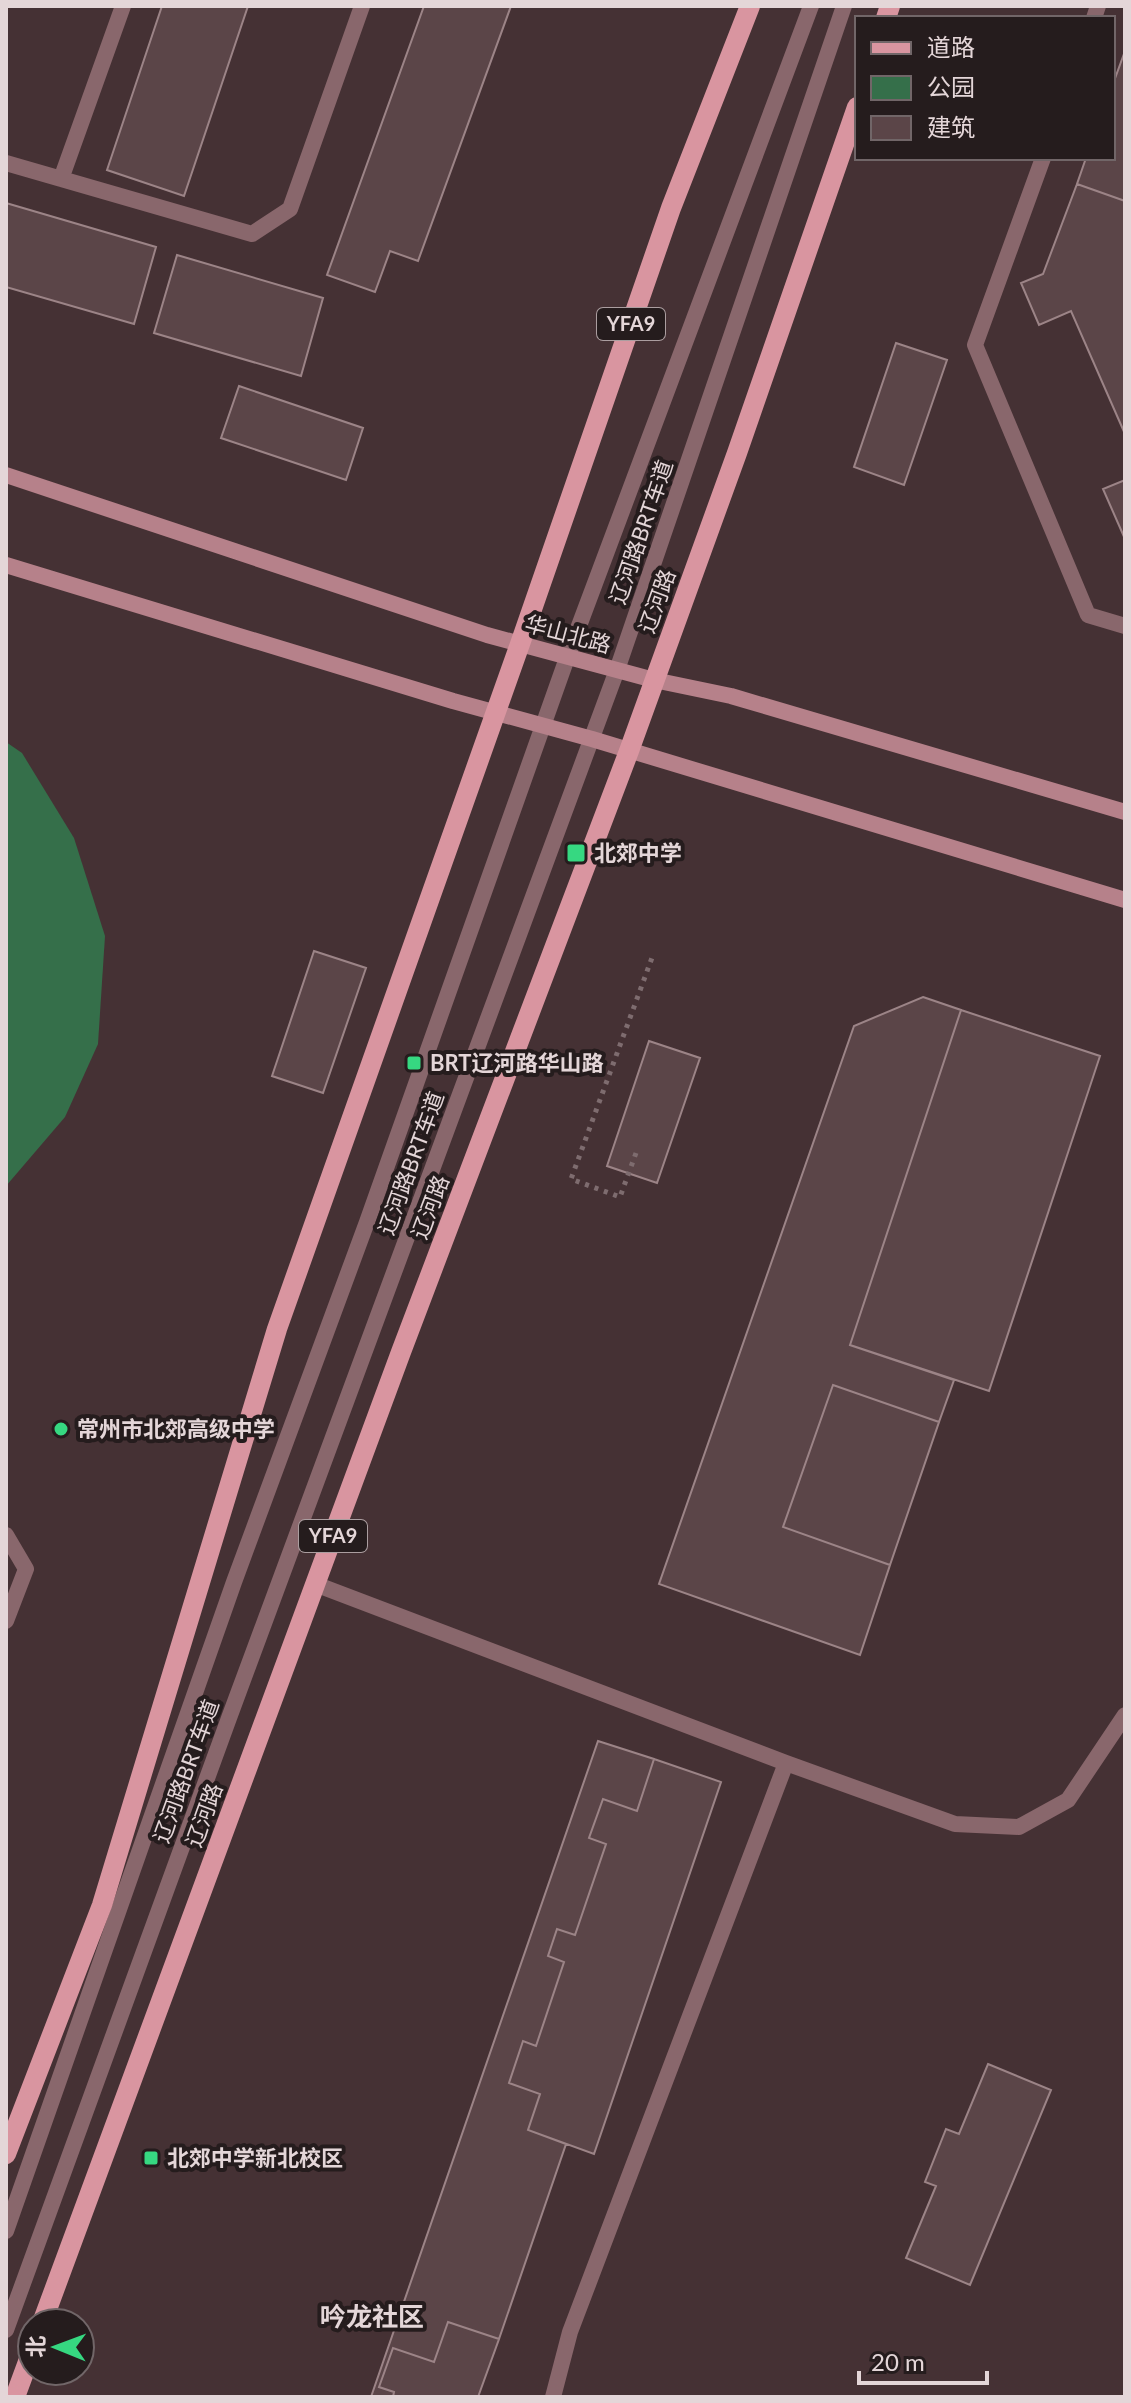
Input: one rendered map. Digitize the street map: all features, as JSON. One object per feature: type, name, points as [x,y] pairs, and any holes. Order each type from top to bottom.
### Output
[{"type":"main road","name":"YFA9","points":[[6,2154],[102,1905],[277,1329],[671,208],[750,6]]},
{"type":"main road","name":"辽河路","points":[[48,2307],[401,1352],[629,751],[855,113]]},
{"type":"main road","name":"华山北路","points":[[6,475],[520,644],[654,680],[731,696],[1125,812]]},
{"type":"main road","points":[[6,565],[1125,900]]},
{"type":"lane","points":[[61,179],[123,6]]},
{"type":"lane","points":[[6,163],[252,234],[290,209],[362,6]]},
{"type":"lane","name":"辽河路BRT车道","points":[[6,2231],[234,1582],[367,1222],[567,658],[811,6]]},
{"type":"lane","name":"辽河路BRT车道","points":[[6,2330],[617,670],[844,6]]},
{"type":"lane","points":[[1042,160],[975,345],[1088,615],[1125,626]]},
{"type":"lane","points":[[6,1535],[26,1569],[6,1621]]},
{"type":"lane","points":[[315,1584],[955,1824],[1019,1827],[1068,1800],[1125,1715]]},
{"type":"lane","points":[[553,2397],[570,2332],[786,1763]]},
{"type":"path","points":[[636,1153],[620,1197],[571,1179],[653,955]]},
{"type":"green space","points":[[6,742],[22,753],[74,838],[105,936],[98,1044],[65,1117],[6,1186]]},
{"type":"building","points":[[162,6],[248,6],[184,196],[107,170]]},
{"type":"building","points":[[424,6],[511,6],[418,261],[390,251],[375,292],[327,275]]},
{"type":"building","points":[[1125,51],[1125,201],[1077,184],[1085,160],[1115,160],[1115,78]]},
{"type":"building","points":[[1077,184],[1125,201],[1125,434],[1071,311],[1039,325],[1021,283],[1043,274]]},
{"type":"building","points":[[6,203],[156,247],[134,324],[6,287]]},
{"type":"building","points":[[177,255],[323,298],[301,376],[154,333]]},
{"type":"building","points":[[896,343],[947,360],[904,485],[854,467]]},
{"type":"building","points":[[239,386],[363,428],[346,480],[221,438]]},
{"type":"building","points":[[1125,480],[1125,539],[1103,489]]},
{"type":"building","points":[[314,951],[366,968],[323,1093],[272,1076]]},
{"type":"building","points":[[923,997],[961,1010],[850,1345],[954,1380],[939,1422],[833,1385],[783,1527],[890,1565],[860,1655],[659,1584],[854,1026]]},
{"type":"building","points":[[961,1010],[1100,1056],[989,1391],[850,1345]]},
{"type":"building","points":[[649,1041],[700,1058],[657,1183],[607,1166]]},
{"type":"building","points":[[833,1385],[939,1422],[890,1565],[783,1527]]},
{"type":"building","points":[[598,1741],[654,1759],[637,1811],[603,1799],[589,1838],[606,1844],[575,1935],[557,1929],[548,1956],[564,1962],[536,2046],[523,2041],[509,2083],[540,2094],[528,2130],[566,2144],[499,2339],[448,2322],[434,2362],[393,2348],[379,2387],[394,2392],[393,2397],[371,2397]]},
{"type":"building","points":[[654,1759],[721,1782],[594,2154],[528,2130],[540,2094],[509,2083],[523,2041],[536,2046],[564,1962],[548,1956],[557,1929],[575,1935],[606,1844],[589,1838],[603,1799],[637,1811]]},
{"type":"building","points":[[988,2064],[1051,2090],[970,2285],[906,2258],[936,2186],[925,2182],[946,2129],[959,2134]]},
{"type":"building","points":[[448,2322],[499,2339],[478,2397],[393,2397],[394,2392],[379,2387],[393,2348],[434,2362]]},
{"type":"place","name":"北郊中学","points":[[576,853]]},
{"type":"place","name":"BRT辽河路华山路","points":[[414,1063]]},
{"type":"place","name":"常州市北郊高级中学","points":[[61,1429]]},
{"type":"place","name":"北郊中学新北校区","points":[[151,2158]]},
{"type":"district","name":"吟龙社区","points":[[372,2317]]}]
